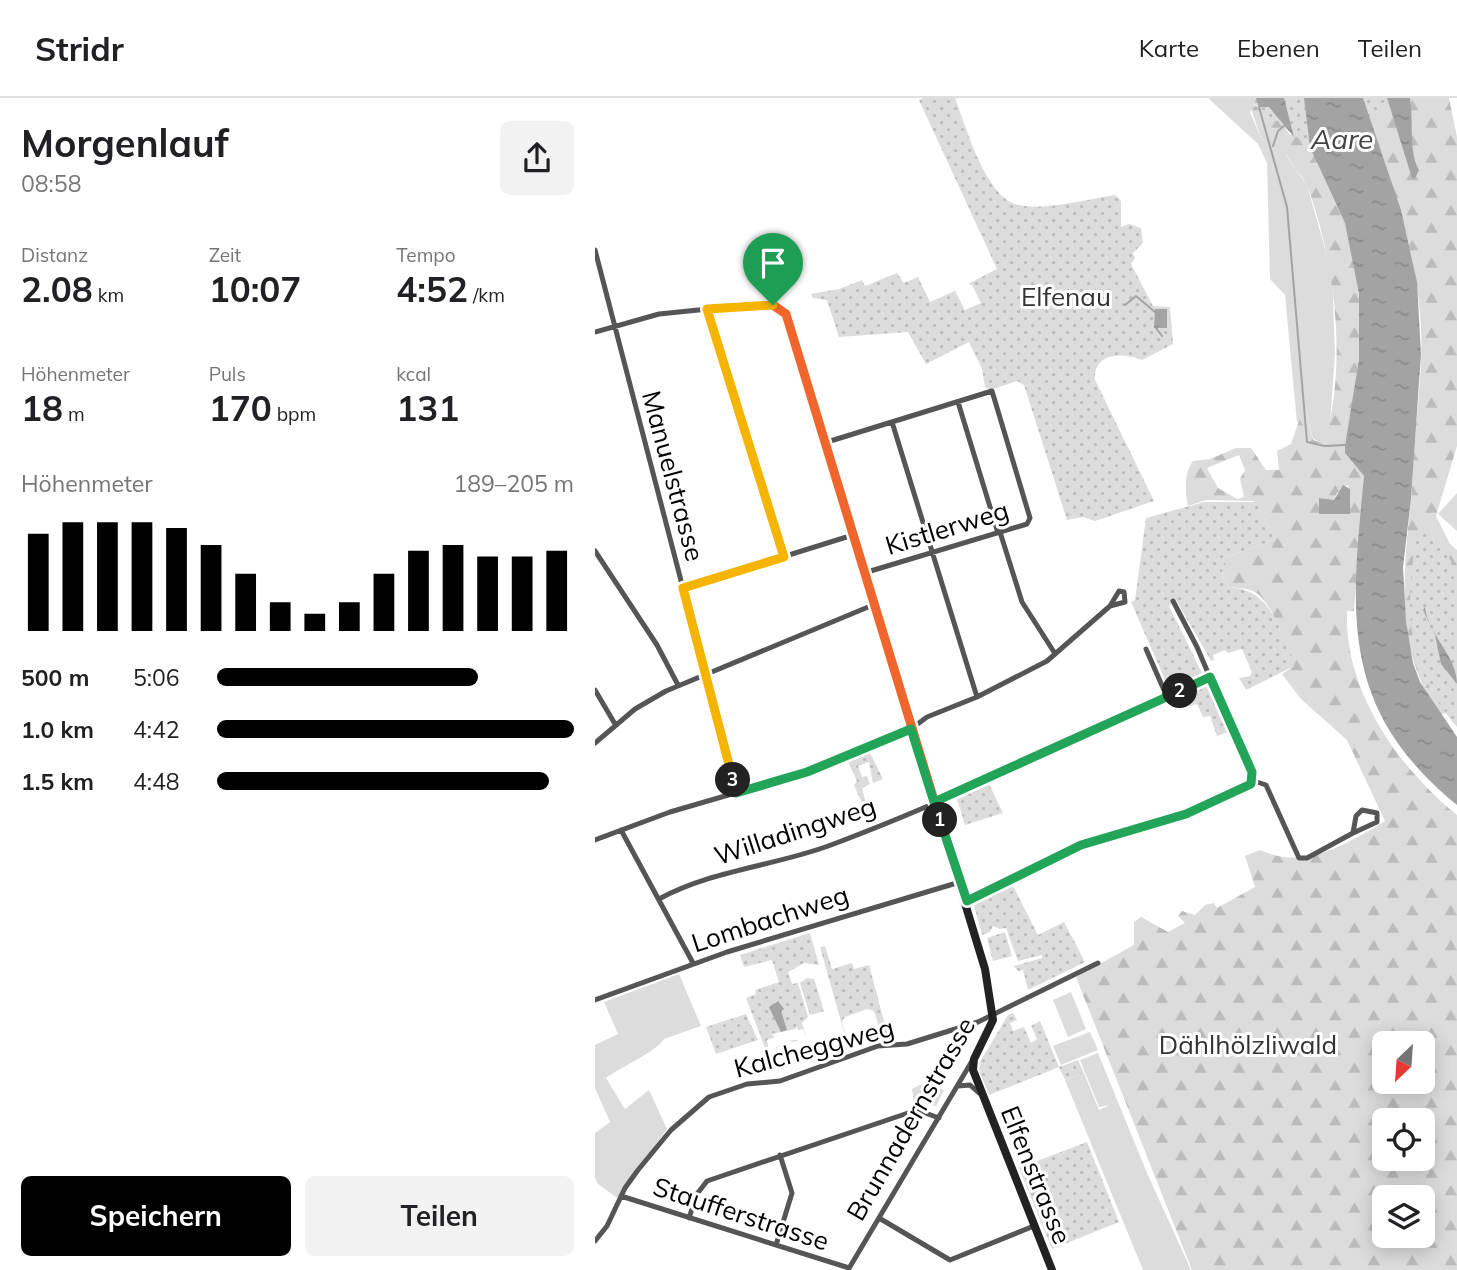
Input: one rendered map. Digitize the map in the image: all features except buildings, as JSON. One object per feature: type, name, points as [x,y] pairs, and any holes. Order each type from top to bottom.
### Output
[{"type":"street","name":"Manuelstrasse","points":[[595,253],[736,793]]},
{"type":"street","name":"Brunnadernstrasse","points":[[727,307],[776,306],[786,314],[911,729],[967,901],[985,969],[993,1015],[991,1030],[849,1269]]},
{"type":"street","points":[[595,332],[659,314],[727,307]]},
{"type":"street","points":[[707,309],[784,557]]},
{"type":"street","name":"Kistlerweg","points":[[864,573],[1027,524],[1030,519],[992,391],[958,402]]},
{"type":"street","points":[[824,443],[958,402],[1022,602],[1054,652]]},
{"type":"street","points":[[892,422],[977,698]]},
{"type":"street","points":[[683,588],[853,535]]},
{"type":"street","points":[[595,551],[657,645],[678,685]]},
{"type":"street","points":[[1173,601],[1210,677],[1254,781]]},
{"type":"street","points":[[595,743],[644,703],[678,685],[873,605]]},
{"type":"street","points":[[597,831],[598,839],[807,772],[911,729],[927,717],[977,698],[1040,666],[1110,606]]},
{"type":"street","points":[[1146,649],[1167,697]]},
{"type":"street","name":"Willadingweg","points":[[659,899],[692,884],[829,846],[934,802],[1210,677]]},
{"type":"street","points":[[595,690],[615,724]]},
{"type":"street","points":[[967,901],[1081,845],[1190,813],[1254,781],[1266,785],[1299,858],[1307,858],[1372,827],[1377,822],[1377,813],[1367,810],[1358,812],[1353,834]]},
{"type":"street","points":[[621,830],[693,963]]},
{"type":"street","name":"Lombachweg","points":[[595,1000],[693,963],[960,881]]},
{"type":"street","name":"Kalcheggweg","points":[[595,1241],[607,1226],[621,1196],[638,1170],[671,1130],[709,1097],[747,1084],[781,1081],[889,1044],[907,1044],[993,1015],[1098,963]]},
{"type":"street","name":"Elfenstrasse","points":[[974,1059],[973,1070],[981,1096],[1052,1270]]},
{"type":"street","name":"Elfenstrasse","points":[[958,1086],[969,1085],[981,1096]]},
{"type":"street","points":[[689,1218],[697,1194],[705,1182],[918,1110],[939,1118]]},
{"type":"street","points":[[776,1245],[792,1193],[781,1155]]},
{"type":"street","name":"Staufferstrasse","points":[[621,1196],[849,1269]]},
{"type":"street","points":[[879,1218],[950,1260]]},
{"type":"street","points":[[950,1260],[1034,1226]]},
{"type":"street","points":[[948,1270],[950,1260]]},
{"type":"green space","name":"Elfenau","points":[[955,98],[971,143],[987,176],[1007,200],[1019,205],[1041,207],[1115,195],[1121,201],[1121,227],[1129,224],[1141,228],[1143,243],[1133,253],[1135,258],[1131,264],[1153,306],[1170,307],[1173,344],[1142,360],[1118,355],[1104,359],[1096,371],[1095,380],[1154,501],[1095,521],[1083,517],[1067,520],[1024,385],[1017,381],[990,390],[985,387],[982,369],[969,342],[926,364],[908,332],[839,337],[827,300],[813,298],[811,294],[839,289],[862,280],[865,286],[897,273],[904,283],[918,277],[930,302],[955,291],[965,310],[981,303],[972,285],[968,284],[997,269],[919,100]]},
{"type":"green space","points":[[1208,98],[1256,98],[1250,112],[1261,138],[1276,153],[1283,145],[1287,157],[1307,185],[1332,273],[1335,354],[1330,424],[1324,443],[1313,439],[1306,411],[1297,423],[1285,295],[1270,279],[1267,163],[1258,144]]},
{"type":"green space","points":[[1245,98],[1405,98],[1310,147]]},
{"type":"green space","name":"Dählhölzliwald","points":[[1304,98],[1346,223],[1359,294],[1359,359],[1345,453],[1364,476],[1354,611],[1347,611],[1348,641],[1355,670],[1365,698],[1395,750],[1414,774],[1457,815],[1457,1270],[1192,1270],[1076,977],[1134,945],[1134,922],[1141,917],[1168,932],[1185,923],[1178,916],[1182,911],[1195,915],[1205,905],[1214,903],[1217,908],[1255,887],[1245,856],[1260,850],[1293,858],[1325,852],[1385,821],[1347,740],[1301,699],[1282,674],[1294,666],[1280,629],[1265,602],[1253,591],[1229,587],[1222,576],[1224,558],[1276,539],[1254,501],[1206,500],[1188,506],[1187,500],[1187,477],[1193,461],[1210,459],[1236,448],[1251,448],[1266,470],[1279,470],[1277,451],[1291,444],[1302,412],[1306,411],[1313,440],[1324,443],[1331,413],[1337,348],[1325,248],[1308,188],[1283,147],[1276,153],[1261,138],[1249,103],[1277,117],[1290,135],[1295,131]],"holes":[[[1239,455],[1245,470],[1240,479],[1244,497],[1237,499],[1218,488],[1207,468]],[[1348,485],[1350,514],[1319,498],[1334,500],[1337,493]]]},
{"type":"green space","points":[[1363,98],[1387,98],[1413,178],[1418,168],[1411,144],[1410,98],[1449,98],[1457,137],[1457,446],[1436,516],[1450,544],[1457,550],[1457,674],[1449,712],[1440,715],[1425,690],[1415,665],[1405,611],[1406,556],[1421,362],[1417,286],[1398,204]]},
{"type":"green space","points":[[1457,493],[1457,531],[1438,514]]},
{"type":"green space","points":[[1204,502],[1255,502],[1276,539],[1224,558],[1222,576],[1229,587],[1254,595],[1271,611],[1293,659],[1294,666],[1246,690],[1239,678],[1250,676],[1252,672],[1242,649],[1228,653],[1225,650],[1213,655],[1214,660],[1211,661],[1176,600],[1169,606],[1202,673],[1169,689],[1131,602],[1135,600],[1146,518]]},
{"type":"green space","points":[[1429,529],[1457,570],[1457,727],[1427,681],[1412,634],[1410,610],[1413,558],[1418,530]]},
{"type":"green space","points":[[1207,686],[1228,732],[1217,736],[1210,716],[1203,717],[1197,704],[1190,706],[1186,696]]},
{"type":"green space","points":[[870,753],[883,779],[873,783],[869,762],[858,766],[862,777],[867,776],[870,784],[862,788],[871,823],[854,785],[857,781],[848,762]]},
{"type":"green space","points":[[989,784],[1003,813],[965,825],[957,799]]},
{"type":"green space","points":[[1013,886],[1038,935],[1064,922],[1085,962],[1028,990],[1023,970],[1018,971],[1014,966],[1042,958],[1042,955],[1018,961],[1006,928],[993,926],[990,932],[982,935],[974,905]]},
{"type":"green space","points":[[1005,932],[1012,956],[993,961],[987,938]]},
{"type":"green space","points":[[810,933],[819,965],[804,963],[788,972],[792,984],[798,983],[808,1017],[802,1023],[807,1041],[803,1029],[795,1031],[798,1030],[796,1026],[796,1029],[771,1034],[775,1037],[767,1040],[770,1058],[746,998],[756,994],[755,990],[779,982],[772,960],[744,967],[740,955]],"holes":[[[777,1001],[786,1029],[781,1031],[771,1006]]]},
{"type":"green space","points":[[825,946],[832,969],[852,963],[854,969],[869,965],[889,1040],[880,1030],[874,1011],[867,1009],[845,1017],[842,1021],[846,1039],[820,947]]},
{"type":"green space","points":[[679,974],[701,1026],[664,1039],[653,1049],[606,1078],[625,1109],[649,1090],[667,1129],[617,1198],[597,1183],[595,1177],[595,1133],[610,1122],[595,1088],[595,1045],[618,1034],[604,1002]]},
{"type":"green space","points":[[807,978],[814,979],[824,1011],[810,1015],[800,983]]},
{"type":"green space","points":[[1071,992],[1086,1029],[1068,1037],[1053,1000]]},
{"type":"green space","points":[[1013,1013],[1017,1020],[1010,1023],[1013,1031],[1024,1027],[1031,1043],[1037,1039],[1031,1026],[1040,1021],[1059,1067],[989,1095],[979,1070],[980,1062],[1008,1015]]},
{"type":"green space","points":[[746,1014],[758,1040],[716,1054],[706,1027]]},
{"type":"green space","points":[[1090,1032],[1098,1050],[1061,1065],[1053,1046]]},
{"type":"green space","points":[[1098,1053],[1147,1173],[1191,1270],[1143,1270],[1065,1080],[1084,1073],[1099,1110],[1110,1105],[1099,1107],[1080,1060]]},
{"type":"green space","points":[[1078,1060],[1084,1073],[1065,1080],[1059,1067]]},
{"type":"green space","points":[[924,1083],[944,1090],[936,1106],[914,1103],[912,1089]]},
{"type":"green space","points":[[1087,1142],[1119,1222],[1052,1249],[1019,1168]]},
{"type":"water","points":[[1256,98],[1284,98],[1294,137],[1269,107],[1259,107]]},
{"type":"water","name":"Aare","points":[[1304,98],[1363,98],[1401,210],[1417,282],[1421,354],[1411,499],[1403,567],[1406,621],[1413,663],[1420,682],[1457,737],[1457,805],[1418,769],[1390,732],[1372,694],[1361,656],[1356,615],[1356,572],[1364,476],[1345,453],[1359,359],[1359,294],[1345,223],[1310,147]]},
{"type":"water","points":[[1387,98],[1410,98],[1412,145],[1419,170],[1415,178],[1412,178]]},
{"type":"water","points":[[1155,309],[1167,309],[1167,328],[1154,328]]},
{"type":"water","points":[[1343,485],[1350,489],[1350,514],[1319,514],[1319,498],[1334,500]]},
{"type":"water","points":[[1432,629],[1452,664],[1457,684],[1441,664]]},
{"type":"water","points":[[778,1001],[784,1009],[781,1011],[787,1030],[781,1032],[769,1007]]},
{"type":"waterway","points":[[1259,107],[1287,207],[1307,442],[1325,446],[1345,445]]},
{"type":"waterway","points":[[1273,146],[1278,131],[1284,126]]},
{"type":"waterway","points":[[1125,305],[1136,296],[1155,312]]},
{"type":"waterway","points":[[1156,328],[1162,336]]},
{"type":"route","points":[[773,305],[707,309],[784,557],[683,588],[736,793],[807,772],[911,729],[922,764],[934,802],[1210,677],[1252,772],[1253,782],[1186,814],[1081,845],[967,901],[934,802],[911,729],[786,314],[773,305]]}]
